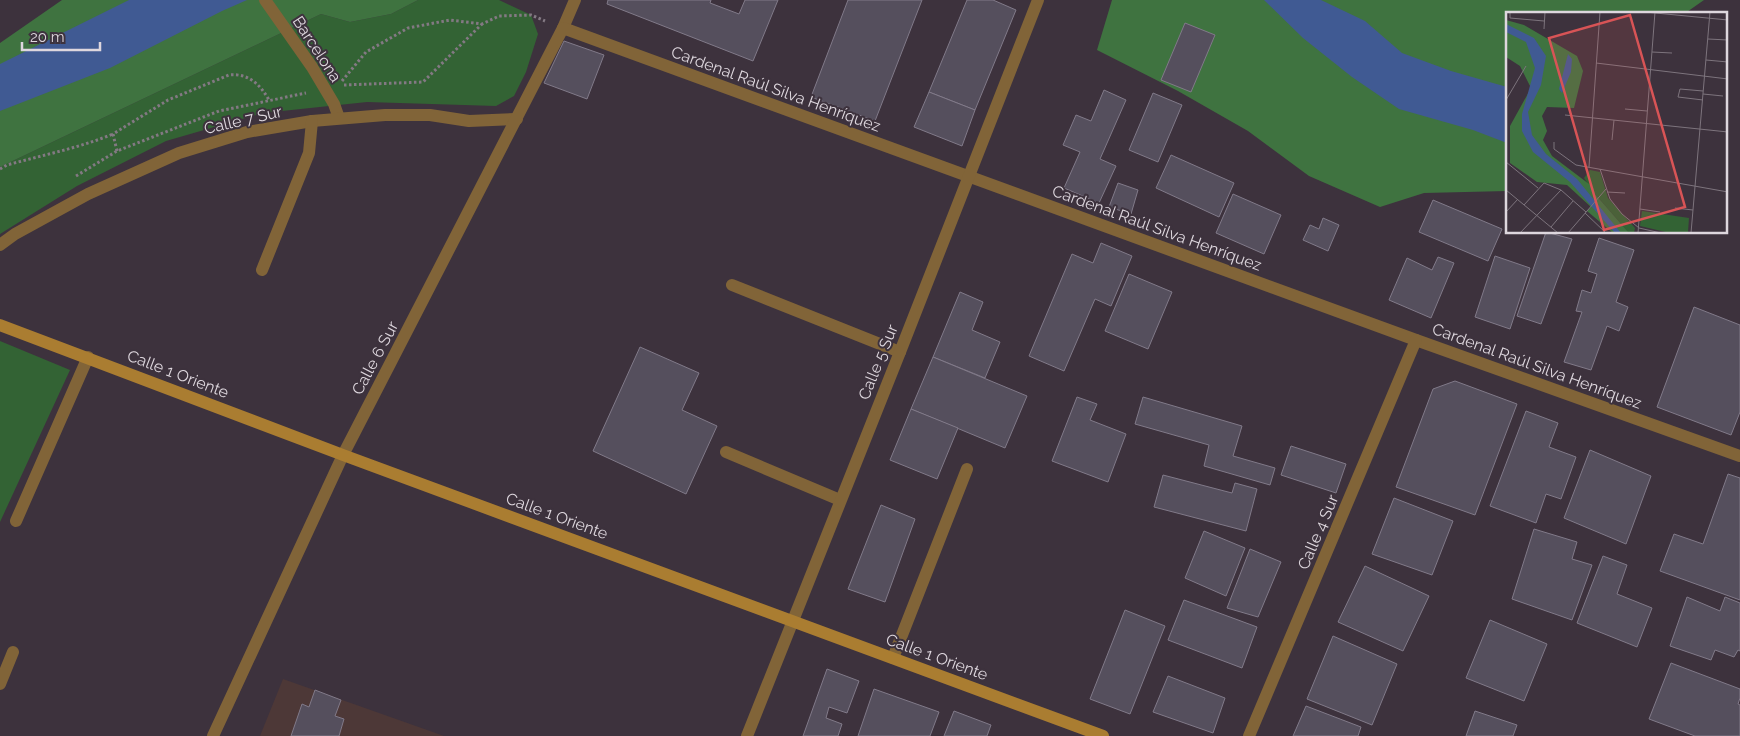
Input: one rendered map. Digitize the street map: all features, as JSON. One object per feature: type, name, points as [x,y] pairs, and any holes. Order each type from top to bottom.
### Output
[{"type":"main road","name":"Calle 1 Oriente","points":[[0,325],[1103,736]]},
{"type":"street","name":"Barcelona","points":[[265,0],[312,67],[334,104],[338,118]]},
{"type":"street","name":"Calle 6 Sur","points":[[213,736],[342,454],[517,119],[575,0]]},
{"type":"street","name":"Calle 5 Sur","points":[[747,736],[1038,0]]},
{"type":"street","name":"Cardenal Raúl Silva Henríquez","points":[[563,28],[1416,340],[1740,456]]},
{"type":"street","name":"Calle 7 Sur","points":[[0,245],[15,234],[88,194],[179,153],[247,132],[312,121],[385,115],[430,116],[469,121],[517,119]]},
{"type":"street","points":[[262,270],[310,152],[312,121]]},
{"type":"street","points":[[732,285],[900,352]]},
{"type":"street","name":"Calle 4 Sur","points":[[1249,736],[1416,340]]},
{"type":"street","points":[[16,521],[88,357]]},
{"type":"street","points":[[726,452],[840,500]]},
{"type":"street","points":[[893,658],[967,469]]},
{"type":"street","points":[[0,684],[13,652]]},
{"type":"path","points":[[339,86],[366,52],[408,28],[450,20],[482,24],[499,16],[531,16],[563,28]]},
{"type":"path","points":[[0,169],[7,165],[90,143],[113,134],[168,100],[228,75],[238,74],[252,79],[263,90],[269,100]]},
{"type":"path","points":[[113,134],[117,151]]},
{"type":"shaded area","points":[[283,679],[444,736],[260,736]]},
{"type":"green space","points":[[62,0],[418,0],[391,14],[350,22],[321,14],[0,167],[0,43]]},
{"type":"green space","points":[[418,0],[499,0],[531,15],[538,34],[526,72],[514,96],[496,106],[367,102],[263,113],[166,141],[77,186],[0,234],[0,167],[321,14],[350,22],[391,14]]},
{"type":"green space","points":[[1112,0],[1704,0],[1687,12],[1506,12],[1506,191],[1424,193],[1380,207],[1309,176],[1248,131],[1178,91],[1097,50]]},
{"type":"green space","points":[[0,341],[70,370],[0,522]]},
{"type":"water","points":[[129,0],[247,0],[110,68],[0,111],[0,64]]},
{"type":"water","points":[[1264,0],[1321,0],[1365,21],[1402,53],[1451,71],[1506,87],[1506,143],[1473,130],[1399,109],[1352,77],[1303,38]]},
{"type":"building","points":[[608,0],[711,0],[710,3],[739,14],[745,0],[778,0],[753,61],[607,4]]},
{"type":"building","points":[[848,0],[922,0],[875,121],[811,97]]},
{"type":"building","points":[[967,0],[993,0],[1016,10],[975,110],[929,92]]},
{"type":"building","points":[[1185,23],[1215,35],[1191,92],[1161,80]]},
{"type":"building","points":[[564,41],[604,55],[587,99],[544,83]]},
{"type":"building","points":[[1104,90],[1126,100],[1100,159],[1116,166],[1099,203],[1064,188],[1080,152],[1063,145],[1076,115],[1091,121]]},
{"type":"building","points":[[929,92],[975,110],[962,146],[914,127]]},
{"type":"building","points":[[1153,93],[1182,105],[1158,162],[1129,150]]},
{"type":"building","points":[[1171,155],[1234,183],[1219,217],[1156,188]]},
{"type":"building","points":[[1118,183],[1138,190],[1131,214],[1109,207]]},
{"type":"building","points":[[1233,194],[1281,215],[1264,254],[1216,233]]},
{"type":"building","points":[[1433,200],[1502,229],[1488,261],[1419,232]]},
{"type":"building","points":[[1323,218],[1339,225],[1328,251],[1303,240],[1310,225],[1319,229]]},
{"type":"building","points":[[1545,234],[1572,239],[1541,324],[1517,316]]},
{"type":"building","points":[[1599,238],[1634,250],[1616,302],[1628,307],[1619,331],[1607,326],[1591,370],[1564,362],[1582,312],[1576,311],[1582,290],[1591,293],[1597,274],[1588,271]]},
{"type":"building","points":[[1101,243],[1132,256],[1111,306],[1095,299],[1064,371],[1029,356],[1072,254],[1093,263]]},
{"type":"building","points":[[1495,256],[1530,268],[1510,329],[1475,317]]},
{"type":"building","points":[[1438,257],[1454,263],[1431,318],[1389,300],[1407,258],[1432,270]]},
{"type":"building","points":[[1129,274],[1172,292],[1148,349],[1105,331]]},
{"type":"building","points":[[960,292],[983,302],[972,330],[1000,342],[985,378],[933,357]]},
{"type":"building","points":[[1694,307],[1740,325],[1740,412],[1731,435],[1657,407]]},
{"type":"building","points":[[640,347],[699,373],[682,410],[717,426],[686,494],[593,451]]},
{"type":"building","points":[[933,357],[1027,396],[1005,448],[911,409]]},
{"type":"building","points":[[1455,381],[1517,404],[1475,515],[1396,487],[1433,389]]},
{"type":"building","points":[[1077,397],[1097,404],[1090,420],[1126,434],[1108,482],[1052,461]]},
{"type":"building","points":[[1143,397],[1242,426],[1233,456],[1275,468],[1270,485],[1204,466],[1209,445],[1135,424]]},
{"type":"building","points":[[911,409],[958,428],[937,479],[890,460]]},
{"type":"building","points":[[1526,411],[1558,423],[1549,447],[1576,457],[1561,499],[1546,494],[1536,523],[1490,506]]},
{"type":"building","points":[[1291,446],[1346,464],[1336,493],[1281,475]]},
{"type":"building","points":[[1590,450],[1651,476],[1626,544],[1564,518]]},
{"type":"building","points":[[1728,474],[1740,478],[1740,600],[1660,571],[1674,534],[1703,544]]},
{"type":"building","points":[[1163,475],[1232,493],[1235,483],[1257,489],[1246,531],[1154,507]]},
{"type":"building","points":[[1394,498],[1453,521],[1432,575],[1372,554]]},
{"type":"building","points":[[881,505],[915,519],[885,602],[848,589]]},
{"type":"building","points":[[1534,529],[1577,542],[1572,559],[1592,565],[1572,620],[1512,599]]},
{"type":"building","points":[[1204,531],[1245,548],[1226,596],[1185,578]]},
{"type":"building","points":[[1250,549],[1281,562],[1258,617],[1227,608]]},
{"type":"building","points":[[1603,556],[1627,565],[1617,594],[1652,608],[1637,647],[1577,623]]},
{"type":"building","points":[[1365,566],[1429,596],[1403,651],[1338,622]]},
{"type":"building","points":[[1687,597],[1720,611],[1725,597],[1740,603],[1740,651],[1738,650],[1734,657],[1715,650],[1711,660],[1670,646]]},
{"type":"building","points":[[1184,600],[1257,627],[1242,668],[1168,640]]},
{"type":"building","points":[[1125,610],[1165,626],[1130,714],[1090,699]]},
{"type":"building","points":[[1490,620],[1547,644],[1524,701],[1466,678]]},
{"type":"building","points":[[1333,636],[1397,664],[1372,725],[1307,699]]},
{"type":"building","points":[[1671,663],[1740,689],[1738,704],[1740,705],[1740,736],[1695,736],[1649,719]]},
{"type":"building","points":[[827,669],[859,681],[847,713],[829,707],[826,718],[842,724],[838,736],[803,736]]},
{"type":"building","points":[[1168,676],[1225,698],[1213,733],[1153,712]]},
{"type":"building","points":[[874,689],[939,712],[930,736],[858,736]]},
{"type":"building","points":[[315,690],[341,700],[335,716],[344,719],[339,736],[291,736],[302,704],[309,707]]},
{"type":"building","points":[[1306,706],[1361,727],[1358,736],[1293,736]]},
{"type":"building","points":[[954,711],[991,725],[987,736],[944,736]]},
{"type":"building","points":[[1475,711],[1517,725],[1513,736],[1466,736]]}]
